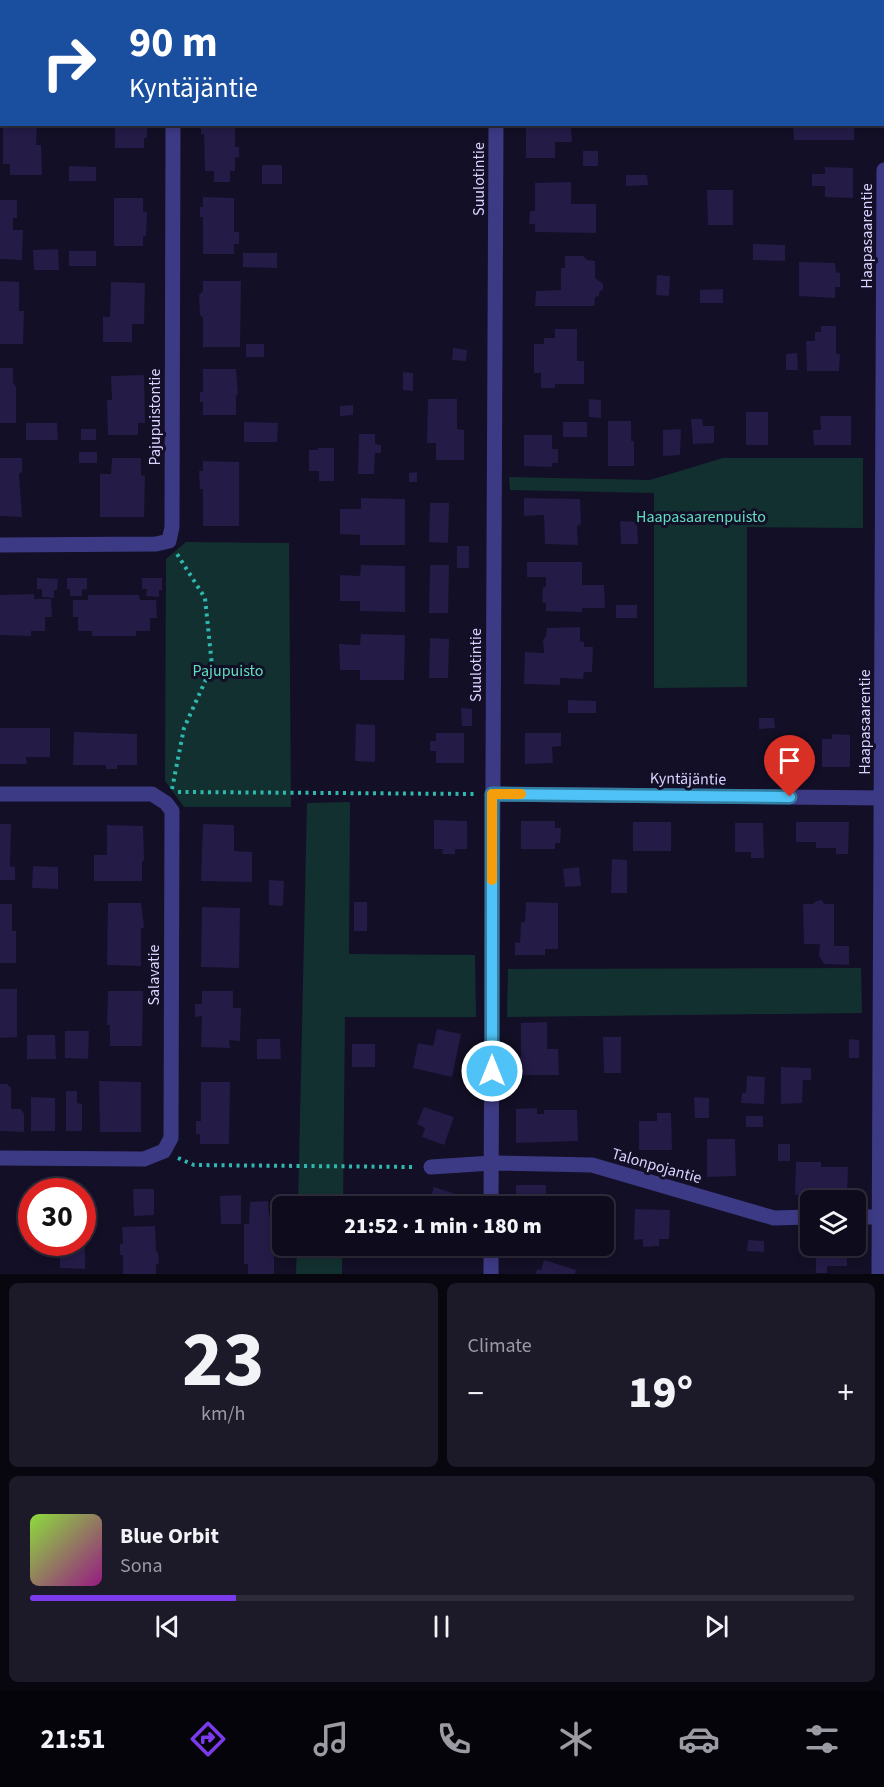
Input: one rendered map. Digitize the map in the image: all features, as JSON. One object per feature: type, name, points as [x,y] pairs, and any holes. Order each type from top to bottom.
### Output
[{"type":"street","name":"Pajupuistontie","points":[[169,541],[172,527],[173,126]]},
{"type":"street","name":"Suulotintie","points":[[491,1196],[496,126]]},
{"type":"street","name":"Haapasaarentie","points":[[879,1274],[882,1217],[884,170]]},
{"type":"street","points":[[0,545],[156,544],[169,541]]},
{"type":"street","points":[[0,794],[152,794],[169,797]]},
{"type":"street","name":"Kyntäjäntie","points":[[492,794],[883,798]]},
{"type":"street","name":"Salavatie","points":[[164,1151],[171,1138],[172,811],[169,797]]},
{"type":"street","points":[[0,1158],[144,1159],[164,1151]]},
{"type":"street","name":"Talonpojantie","points":[[431,1167],[492,1163],[592,1165],[774,1218],[800,1217]]},
{"type":"street","points":[[866,1217],[882,1217]]},
{"type":"street","points":[[491,1256],[491,1274]]},
{"type":"path","points":[[169,541],[205,598],[212,666],[184,728],[169,797],[492,794]]},
{"type":"path","points":[[164,1151],[194,1165],[431,1167]]},
{"type":"green space","name":"Haapasaarenpuisto","points":[[723,458],[863,458],[863,528],[747,527],[747,687],[654,688],[654,493],[510,490],[509,477],[650,480]]},
{"type":"green space","name":"Pajupuisto","points":[[186,542],[289,543],[291,807],[184,807],[165,781],[166,559]]},
{"type":"green space","points":[[350,802],[349,954],[475,955],[476,1017],[345,1017],[343,1196],[298,1196],[307,803]]},
{"type":"green space","points":[[861,968],[862,1013],[507,1017],[508,969]]},
{"type":"green space","points":[[297,1256],[342,1256],[342,1274],[296,1274]]},
{"type":"building","points":[[3,126],[37,126],[36,145],[41,145],[42,175],[10,175],[10,164],[3,164]]},
{"type":"building","points":[[115,126],[147,126],[144,148],[115,148]]},
{"type":"building","points":[[201,126],[235,126],[235,147],[239,147],[239,158],[235,157],[235,171],[230,171],[230,182],[214,182],[214,171],[205,171],[204,134],[201,134]]},
{"type":"building","points":[[793,126],[854,127],[854,140],[794,140]]},
{"type":"building","points":[[526,128],[571,128],[572,142],[555,142],[555,158],[526,158]]},
{"type":"building","points":[[583,151],[598,151],[598,166],[583,166]]},
{"type":"building","points":[[262,165],[282,165],[282,184],[262,184]]},
{"type":"building","points":[[69,166],[96,167],[96,181],[69,181]]},
{"type":"building","points":[[825,167],[853,168],[853,198],[825,197],[825,186],[812,186],[812,174],[825,174]]},
{"type":"building","points":[[626,175],[647,175],[648,185],[626,186]]},
{"type":"building","points":[[571,182],[571,204],[596,204],[596,233],[535,232],[535,224],[529,224],[530,211],[535,211],[535,183]]},
{"type":"building","points":[[707,190],[733,190],[733,225],[708,225]]},
{"type":"building","points":[[203,197],[234,198],[234,232],[239,232],[239,244],[234,244],[234,254],[203,254],[203,217],[200,217],[200,207],[203,207]]},
{"type":"building","points":[[114,198],[143,198],[143,212],[147,212],[146,236],[143,236],[143,246],[114,246]]},
{"type":"building","points":[[0,200],[17,200],[17,218],[13,218],[13,230],[23,230],[22,260],[0,259]]},
{"type":"building","points":[[753,244],[785,245],[785,261],[753,260]]},
{"type":"building","points":[[58,249],[59,270],[34,270],[33,250]]},
{"type":"building","points":[[69,251],[96,251],[96,266],[69,266]]},
{"type":"building","points":[[243,253],[277,253],[277,268],[243,267]]},
{"type":"building","points":[[565,256],[583,256],[587,260],[595,261],[595,278],[603,284],[603,289],[599,292],[599,296],[595,297],[594,306],[535,306],[536,291],[561,290],[561,268],[565,268]]},
{"type":"building","points":[[799,262],[835,263],[836,272],[840,273],[840,287],[835,287],[835,298],[799,296]]},
{"type":"building","points":[[657,275],[670,276],[669,296],[656,295]]},
{"type":"building","points":[[0,281],[19,282],[19,311],[24,311],[23,344],[0,344]]},
{"type":"building","points":[[203,281],[241,281],[240,347],[203,347],[203,318],[200,315],[199,295],[203,291]]},
{"type":"building","points":[[111,282],[145,283],[144,324],[132,324],[132,342],[103,342],[103,317],[110,317]]},
{"type":"building","points":[[723,289],[723,303],[700,303],[700,290]]},
{"type":"building","points":[[821,326],[836,326],[836,354],[840,354],[839,371],[807,371],[806,341],[815,341],[815,332],[821,332]]},
{"type":"building","points":[[555,329],[577,329],[577,361],[584,361],[584,384],[555,384],[555,388],[541,388],[541,373],[534,373],[534,344],[544,344],[544,338],[555,338]]},
{"type":"building","points":[[246,344],[264,344],[264,357],[246,357]]},
{"type":"building","points":[[453,348],[467,350],[466,361],[452,360]]},
{"type":"building","points":[[797,353],[798,370],[786,370],[786,354]]},
{"type":"building","points":[[0,368],[13,368],[13,382],[16,387],[16,423],[0,423]]},
{"type":"building","points":[[203,369],[236,369],[238,394],[236,396],[236,415],[203,415],[200,392],[203,392]]},
{"type":"building","points":[[403,372],[413,373],[413,391],[403,390]]},
{"type":"building","points":[[144,375],[145,423],[138,423],[138,435],[108,435],[107,400],[112,400],[111,376]]},
{"type":"building","points":[[428,399],[457,399],[457,429],[464,430],[464,460],[436,460],[436,443],[427,443]]},
{"type":"building","points":[[589,399],[601,400],[601,418],[589,417]]},
{"type":"building","points":[[353,405],[353,415],[340,416],[340,406]]},
{"type":"building","points":[[746,412],[768,412],[768,445],[746,445]]},
{"type":"building","points":[[820,416],[851,416],[851,445],[814,445],[813,430],[821,430]]},
{"type":"building","points":[[691,419],[702,419],[703,426],[714,426],[714,443],[693,444]]},
{"type":"building","points":[[608,421],[631,421],[634,466],[608,466]]},
{"type":"building","points":[[244,422],[278,423],[277,442],[244,442]]},
{"type":"building","points":[[563,422],[587,422],[587,437],[563,437]]},
{"type":"building","points":[[26,423],[57,423],[58,440],[26,440]]},
{"type":"building","points":[[81,429],[96,429],[96,440],[81,440]]},
{"type":"building","points":[[681,429],[680,455],[663,456],[663,430]]},
{"type":"building","points":[[359,434],[375,434],[375,444],[381,445],[381,453],[375,453],[374,474],[358,474]]},
{"type":"building","points":[[524,435],[552,435],[552,449],[558,449],[558,463],[552,463],[552,467],[524,466]]},
{"type":"building","points":[[318,448],[334,448],[334,481],[319,481],[319,471],[309,471],[309,450],[318,450]]},
{"type":"building","points":[[79,452],[97,452],[97,463],[79,463]]},
{"type":"building","points":[[0,458],[22,458],[22,471],[19,474],[22,517],[0,516]]},
{"type":"building","points":[[112,458],[141,458],[141,475],[145,476],[144,517],[100,517],[100,474],[111,474]]},
{"type":"building","points":[[203,461],[239,462],[239,526],[203,526],[203,489],[200,489],[199,471],[203,471]]},
{"type":"building","points":[[417,472],[417,482],[409,482],[409,473]]},
{"type":"building","points":[[361,498],[405,499],[405,545],[360,545],[360,535],[340,534],[340,509],[361,509]]},
{"type":"building","points":[[524,498],[580,499],[581,524],[577,526],[578,545],[545,544],[544,515],[524,516]]},
{"type":"building","points":[[430,503],[449,503],[448,543],[429,542]]},
{"type":"building","points":[[620,521],[637,522],[638,544],[621,544]]},
{"type":"building","points":[[457,546],[469,546],[469,568],[457,568]]},
{"type":"building","points":[[527,562],[582,562],[582,585],[604,585],[605,608],[582,608],[582,612],[546,611],[546,603],[542,602],[546,577],[527,577]]},
{"type":"building","points":[[361,565],[405,566],[405,612],[360,611],[360,601],[340,601],[340,575],[360,576]]},
{"type":"building","points":[[430,565],[449,565],[448,613],[429,613]]},
{"type":"building","points":[[37,578],[58,579],[54,598],[42,597],[42,589],[37,589]]},
{"type":"building","points":[[67,578],[87,578],[87,589],[82,590],[82,596],[70,596],[70,589],[67,589]]},
{"type":"building","points":[[142,578],[162,578],[162,590],[159,590],[159,597],[146,596],[147,589],[142,589]]},
{"type":"building","points":[[34,594],[34,599],[51,599],[52,617],[45,617],[45,631],[31,631],[31,636],[0,635],[0,595]]},
{"type":"building","points":[[88,595],[139,595],[140,600],[156,600],[157,618],[150,618],[150,631],[136,631],[136,636],[92,636],[92,631],[78,631],[78,617],[73,617],[73,600],[88,600]]},
{"type":"building","points":[[616,605],[637,605],[637,618],[616,618]]},
{"type":"building","points":[[580,627],[580,641],[584,642],[584,647],[593,647],[592,672],[584,672],[583,679],[560,678],[560,685],[524,684],[525,652],[544,653],[543,640],[547,628]]},
{"type":"building","points":[[361,634],[405,635],[404,680],[360,680],[360,670],[340,670],[339,644],[360,645]]},
{"type":"building","points":[[430,638],[449,639],[448,678],[429,678]]},
{"type":"building","points":[[568,700],[596,701],[596,713],[568,713]]},
{"type":"building","points":[[461,708],[472,709],[472,726],[462,726]]},
{"type":"building","points":[[759,718],[774,718],[775,728],[759,729]]},
{"type":"building","points":[[356,724],[375,725],[375,762],[355,761]]},
{"type":"building","points":[[0,728],[50,728],[50,757],[26,757],[27,764],[0,764]]},
{"type":"building","points":[[74,732],[137,734],[137,765],[117,765],[117,769],[106,769],[106,765],[73,765]]},
{"type":"building","points":[[436,733],[464,733],[464,763],[436,763],[436,751],[430,751],[430,741],[436,741]]},
{"type":"building","points":[[525,733],[561,733],[561,746],[552,747],[553,763],[525,764]]},
{"type":"building","points":[[832,734],[850,735],[850,767],[822,767],[822,739],[832,739]]},
{"type":"building","points":[[434,820],[467,821],[467,849],[455,849],[455,854],[442,854],[443,849],[434,849]]},
{"type":"building","points":[[521,821],[555,821],[555,828],[561,828],[560,843],[555,843],[555,849],[521,849]]},
{"type":"building","points":[[633,822],[671,822],[671,851],[633,851]]},
{"type":"building","points":[[796,822],[849,822],[848,854],[836,854],[836,848],[816,848],[816,842],[796,842]]},
{"type":"building","points":[[735,823],[763,823],[764,858],[751,858],[751,852],[735,852]]},
{"type":"building","points":[[0,824],[11,824],[10,866],[15,867],[15,880],[0,880]]},
{"type":"building","points":[[203,824],[234,825],[234,851],[252,852],[252,882],[201,881]]},
{"type":"building","points":[[107,825],[143,826],[142,881],[94,881],[94,855],[107,855]]},
{"type":"building","points":[[612,859],[627,860],[627,893],[611,893]]},
{"type":"building","points":[[33,866],[58,867],[58,889],[32,888]]},
{"type":"building","points":[[579,867],[581,886],[565,887],[563,869]]},
{"type":"building","points":[[269,880],[284,881],[283,906],[269,905]]},
{"type":"building","points":[[822,900],[824,904],[834,904],[834,946],[849,946],[849,965],[824,964],[819,956],[820,944],[804,944],[803,904],[813,904]]},
{"type":"building","points":[[354,902],[367,902],[367,931],[354,931]]},
{"type":"building","points":[[526,902],[558,903],[558,949],[545,949],[545,955],[515,955],[515,942],[520,943],[521,922],[525,922]]},
{"type":"building","points":[[108,903],[141,903],[144,927],[141,929],[141,966],[107,965]]},
{"type":"building","points":[[0,904],[12,904],[12,931],[16,931],[16,963],[0,963]]},
{"type":"building","points":[[202,907],[240,908],[239,968],[201,967]]},
{"type":"building","points":[[0,989],[17,989],[17,1037],[0,1038]]},
{"type":"building","points":[[108,991],[143,991],[142,1046],[110,1046],[110,1025],[107,1025]]},
{"type":"building","points":[[202,991],[233,991],[233,1008],[241,1008],[240,1041],[229,1040],[230,1048],[201,1047],[202,1016],[195,1017],[195,1004],[202,1004]]},
{"type":"building","points":[[547,1022],[547,1049],[558,1049],[559,1075],[521,1075],[521,1070],[516,1070],[516,1057],[521,1057],[521,1023]]},
{"type":"building","points":[[437,1029],[461,1034],[452,1077],[413,1068],[418,1043],[433,1046]]},
{"type":"building","points":[[65,1031],[89,1031],[88,1059],[65,1058]]},
{"type":"building","points":[[27,1035],[55,1035],[56,1059],[27,1059]]},
{"type":"building","points":[[603,1037],[621,1037],[621,1073],[604,1073]]},
{"type":"building","points":[[257,1039],[280,1039],[281,1059],[257,1059]]},
{"type":"building","points":[[849,1039],[859,1040],[859,1058],[849,1058]]},
{"type":"building","points":[[352,1044],[375,1044],[375,1067],[352,1067]]},
{"type":"building","points":[[781,1067],[811,1068],[811,1080],[803,1080],[802,1103],[781,1104]]},
{"type":"building","points":[[747,1076],[765,1077],[764,1104],[741,1103],[742,1093],[746,1093]]},
{"type":"building","points":[[99,1081],[141,1082],[141,1132],[100,1132]]},
{"type":"building","points":[[201,1082],[230,1082],[229,1144],[200,1144],[200,1134],[196,1134],[196,1121],[201,1121]]},
{"type":"building","points":[[0,1084],[7,1084],[11,1088],[11,1109],[21,1109],[24,1114],[24,1132],[0,1131]]},
{"type":"building","points":[[66,1091],[77,1091],[77,1103],[82,1104],[82,1131],[66,1131]]},
{"type":"building","points":[[31,1097],[55,1098],[55,1131],[31,1131]]},
{"type":"building","points":[[694,1097],[709,1098],[709,1118],[695,1118]]},
{"type":"building","points":[[424,1107],[454,1117],[444,1145],[422,1137],[425,1128],[417,1124]]},
{"type":"building","points":[[537,1108],[537,1114],[544,1114],[544,1110],[577,1110],[578,1141],[516,1143],[516,1109]]},
{"type":"building","points":[[657,1113],[671,1113],[672,1150],[639,1150],[639,1121],[657,1121]]},
{"type":"building","points":[[746,1116],[763,1116],[763,1127],[746,1127]]},
{"type":"building","points":[[707,1139],[735,1139],[736,1176],[707,1177]]},
{"type":"building","points":[[778,1144],[790,1144],[790,1161],[778,1161]]},
{"type":"building","points":[[796,1162],[821,1162],[821,1167],[848,1167],[847,1190],[800,1190],[800,1195],[795,1195]]},
{"type":"building","points":[[516,1185],[546,1185],[546,1194],[565,1194],[565,1196],[516,1196]]},
{"type":"building","points":[[434,1187],[461,1196],[431,1196]]},
{"type":"building","points":[[133,1189],[154,1189],[154,1215],[134,1216]]},
{"type":"building","points":[[241,1195],[241,1224],[221,1224],[220,1196]]},
{"type":"building","points":[[268,1201],[269,1215],[272,1215],[274,1274],[248,1274],[248,1264],[244,1264],[244,1224],[249,1224],[250,1202]]},
{"type":"building","points":[[635,1209],[670,1210],[669,1239],[659,1239],[659,1246],[643,1247],[643,1239],[634,1240]]},
{"type":"building","points":[[155,1226],[159,1263],[156,1265],[156,1274],[123,1274],[123,1255],[120,1255],[120,1244],[123,1244],[122,1227]]},
{"type":"building","points":[[748,1240],[764,1241],[764,1252],[747,1251]]},
{"type":"building","points":[[60,1256],[85,1256],[85,1269],[60,1268]]},
{"type":"building","points":[[816,1256],[847,1256],[847,1266],[827,1266],[827,1273],[816,1273]]},
{"type":"building","points":[[544,1260],[576,1270],[575,1274],[536,1274],[537,1269],[541,1270]]},
{"type":"slow traffic","points":[[492,880],[492,794],[521,794]]},
{"type":"route","points":[[492,1071],[492,794],[790,797]]}]
